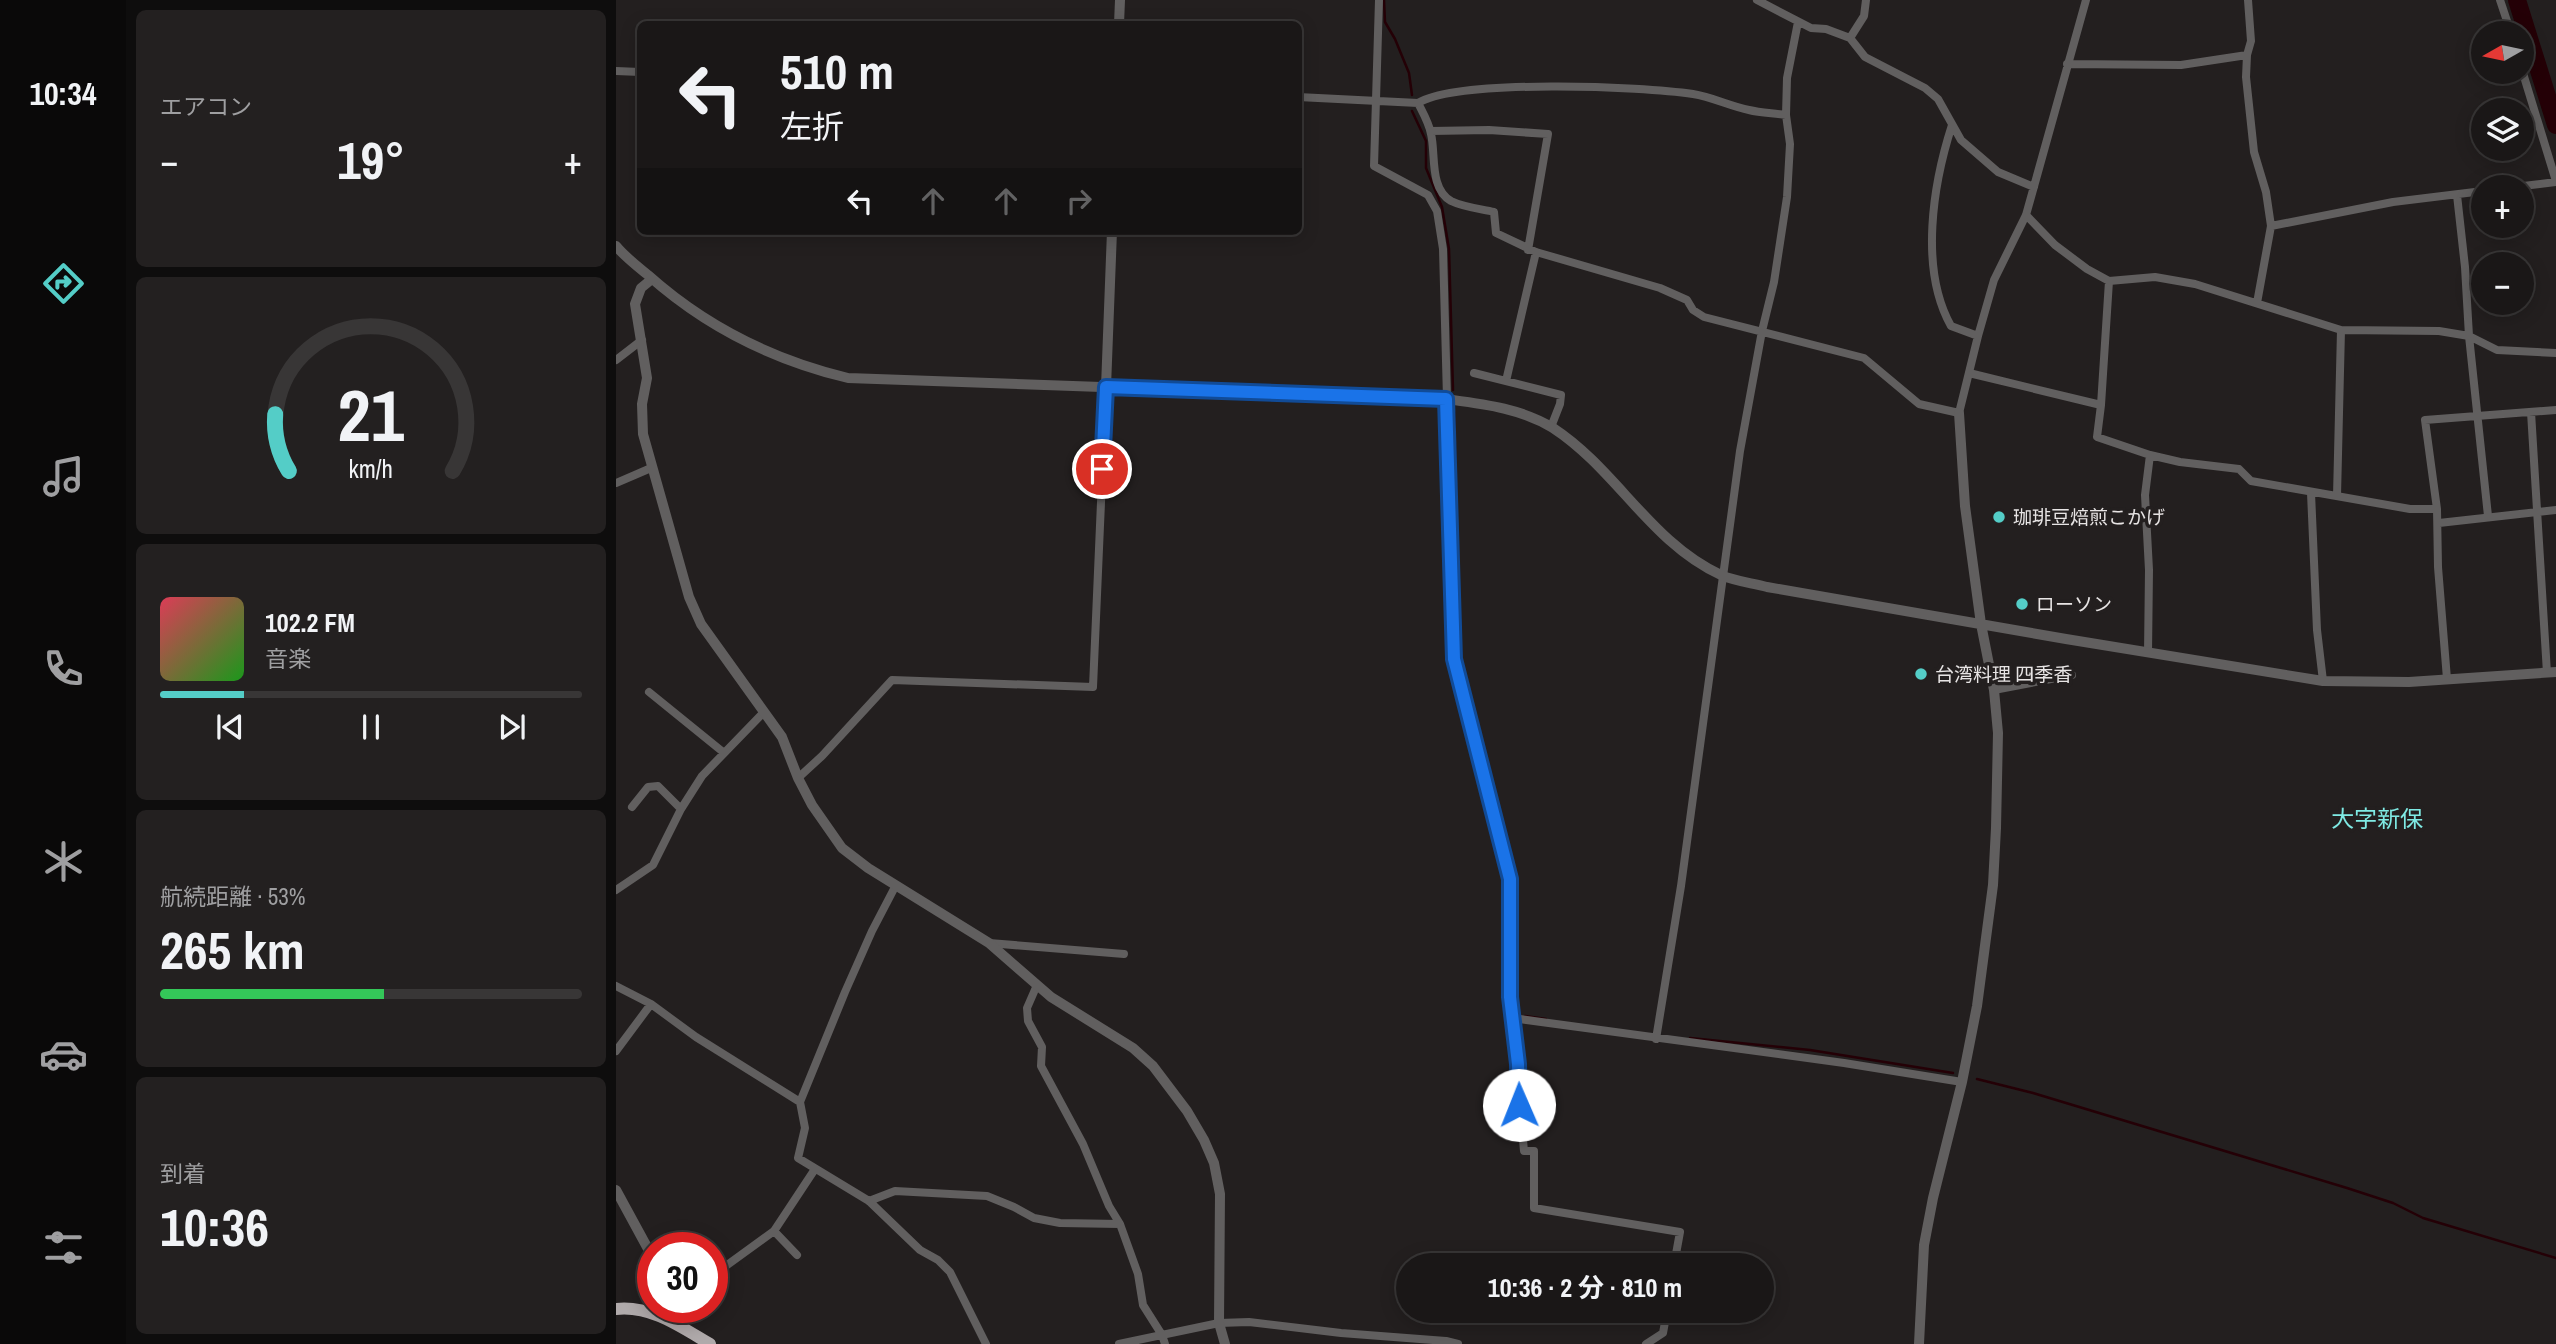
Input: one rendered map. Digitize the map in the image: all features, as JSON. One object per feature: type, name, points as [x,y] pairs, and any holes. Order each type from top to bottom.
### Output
[{"type":"highway","points":[[616,1309],[637,1311]]},
{"type":"highway","points":[[685,1323],[710,1344]]},
{"type":"street","points":[[1119,21],[1120,0]]},
{"type":"street","points":[[1379,0],[1374,166],[1428,195],[1437,211],[1443,249],[1454,659],[1510,879],[1512,1018],[1524,1151],[1534,1151],[1534,1208],[1680,1232],[1676,1253]]},
{"type":"street","points":[[1757,0],[1811,28],[1826,29],[1850,38],[1865,57],[1925,88],[1938,99],[1961,140],[1998,172],[2034,187]]},
{"type":"street","points":[[1850,38],[1864,16],[1866,0]]},
{"type":"street","points":[[1919,1344],[1924,1245],[1977,1006],[1993,885],[1998,775],[1994,690],[1981,624],[1965,506],[1959,413],[1994,279],[2026,215],[2086,0]]},
{"type":"street","points":[[2248,0],[2251,41],[2246,77],[2253,141],[2272,226],[2258,303]]},
{"type":"street","points":[[2500,0],[2507,21]]},
{"type":"street","points":[[1656,1039],[1681,886],[1740,451],[1774,282],[1787,197],[1790,144],[1786,115],[1787,78],[1798,22]]},
{"type":"street","points":[[2067,64],[2181,65],[2247,55]]},
{"type":"street","points":[[616,71],[637,72]]},
{"type":"street","points":[[2527,84],[2556,182],[2534,185]]},
{"type":"street","points":[[1302,97],[1418,103],[1430,96],[1507,87],[1580,88],[1695,94],[1751,110],[1786,115]]},
{"type":"street","points":[[1418,103],[1431,131],[1433,171],[1450,200],[1494,212],[1496,233],[1532,251],[1660,288],[1687,300],[1693,310],[1704,317],[1864,358],[1919,404],[1959,413]]},
{"type":"street","points":[[1952,125],[1940,162],[1932,248],[1933,269],[1945,315],[1951,326],[1978,336]]},
{"type":"street","points":[[1431,131],[1489,130],[1548,134],[1532,251],[1506,381]]},
{"type":"street","points":[[2272,226],[2393,202],[2471,193]]},
{"type":"street","points":[[2457,195],[2466,267],[2476,416],[2488,516]]},
{"type":"street","points":[[2026,215],[2056,245],[2087,269],[2109,281],[2155,277],[2195,284],[2341,330],[2439,331],[2469,336],[2497,350],[2556,353]]},
{"type":"street","points":[[798,778],[892,680],[1093,687],[1112,235]]},
{"type":"street","points":[[618,251],[675,298],[715,325],[759,348],[807,368],[848,378],[1446,399],[1513,410],[1551,427],[1586,453],[1644,517],[1689,556],[1722,576],[1767,587],[2323,681],[2398,682],[2552,672],[2531,412]]},
{"type":"street","points":[[652,279],[641,288],[635,304],[647,378],[642,404],[643,434],[690,597],[701,624],[782,737],[798,778],[813,806],[842,848],[868,868],[989,943],[1037,985],[1097,1027],[1133,1048],[1153,1066],[1187,1111],[1214,1163],[1220,1194],[1219,1323],[1225,1344]]},
{"type":"street","points":[[2109,281],[2097,437],[2180,462],[2239,469],[2251,481],[2410,509],[2437,509]]},
{"type":"street","points":[[2337,496],[2341,330]]},
{"type":"street","points":[[616,360],[642,340]]},
{"type":"street","points":[[1474,373],[1561,395],[1551,427]]},
{"type":"street","points":[[1969,373],[2101,405]]},
{"type":"street","points":[[2447,679],[2438,567],[2439,523],[2425,420],[2556,410]]},
{"type":"street","points":[[2148,653],[2149,570],[2145,495],[2150,455]]},
{"type":"street","points":[[616,483],[651,467]]},
{"type":"street","points":[[2311,492],[2317,630],[2323,681]]},
{"type":"street","points":[[2439,523],[2556,510]]},
{"type":"street","points":[[1994,690],[2072,675]]},
{"type":"street","points":[[649,692],[723,752]]},
{"type":"street","points":[[616,890],[653,865],[681,809],[702,776],[763,713]]},
{"type":"street","points":[[632,807],[648,787],[658,786],[681,809]]},
{"type":"street","points":[[896,886],[872,931],[800,1102],[805,1128],[798,1158],[869,1200],[920,1250],[938,1260],[950,1272],[986,1344]]},
{"type":"street","points":[[989,943],[1124,954]]},
{"type":"street","points":[[1037,985],[1027,1008],[1028,1021],[1042,1047],[1041,1066],[1083,1143],[1109,1206],[1120,1224],[1138,1274],[1143,1305],[1163,1335],[1165,1344]]},
{"type":"street","points":[[616,986],[651,1004],[696,1037],[800,1102]]},
{"type":"street","points":[[616,1051],[651,1004]]},
{"type":"street","points":[[1512,1018],[1844,1063],[1962,1082]]},
{"type":"street","points":[[728,1264],[774,1231],[815,1169]]},
{"type":"street","points":[[616,1190],[639,1232]]},
{"type":"street","points":[[869,1200],[895,1191],[987,1196],[1034,1219],[1060,1223],[1120,1224]]},
{"type":"street","points":[[774,1231],[797,1255]]},
{"type":"street","points":[[1119,1344],[1219,1323],[1249,1322],[1458,1344]]},
{"type":"street","points":[[1646,1344],[1663,1333],[1665,1323]]},
{"type":"waterway","points":[[1384,0],[1385,22],[1409,73],[1412,95]]},
{"type":"waterway","points":[[2517,0],[2556,125]]},
{"type":"waterway","points":[[1412,111],[1426,141],[1426,168],[1442,207],[1449,249],[1453,390]]},
{"type":"waterway","points":[[1454,412],[1460,657],[1508,855]]},
{"type":"waterway","points":[[1513,878],[1515,1008]]},
{"type":"waterway","points":[[1525,1016],[1546,1019]]},
{"type":"waterway","points":[[1690,1038],[1810,1050],[1953,1073]]},
{"type":"waterway","points":[[1977,1079],[2033,1093],[2347,1188],[2393,1203],[2423,1218],[2556,1258]]},
{"type":"place","name":"珈琲豆焙煎こかげ","points":[[1999,517]]},
{"type":"place","name":"ローソン","points":[[2022,604]]},
{"type":"place","name":"台湾料理 四季香","points":[[1921,674]]},
{"type":"district","name":"大字新保","points":[[2377,818]]},
{"type":"route","points":[[1102,469],[1106,387],[1446,399],[1454,659],[1510,879],[1510,997],[1518,1064],[1519,1105]]}]
